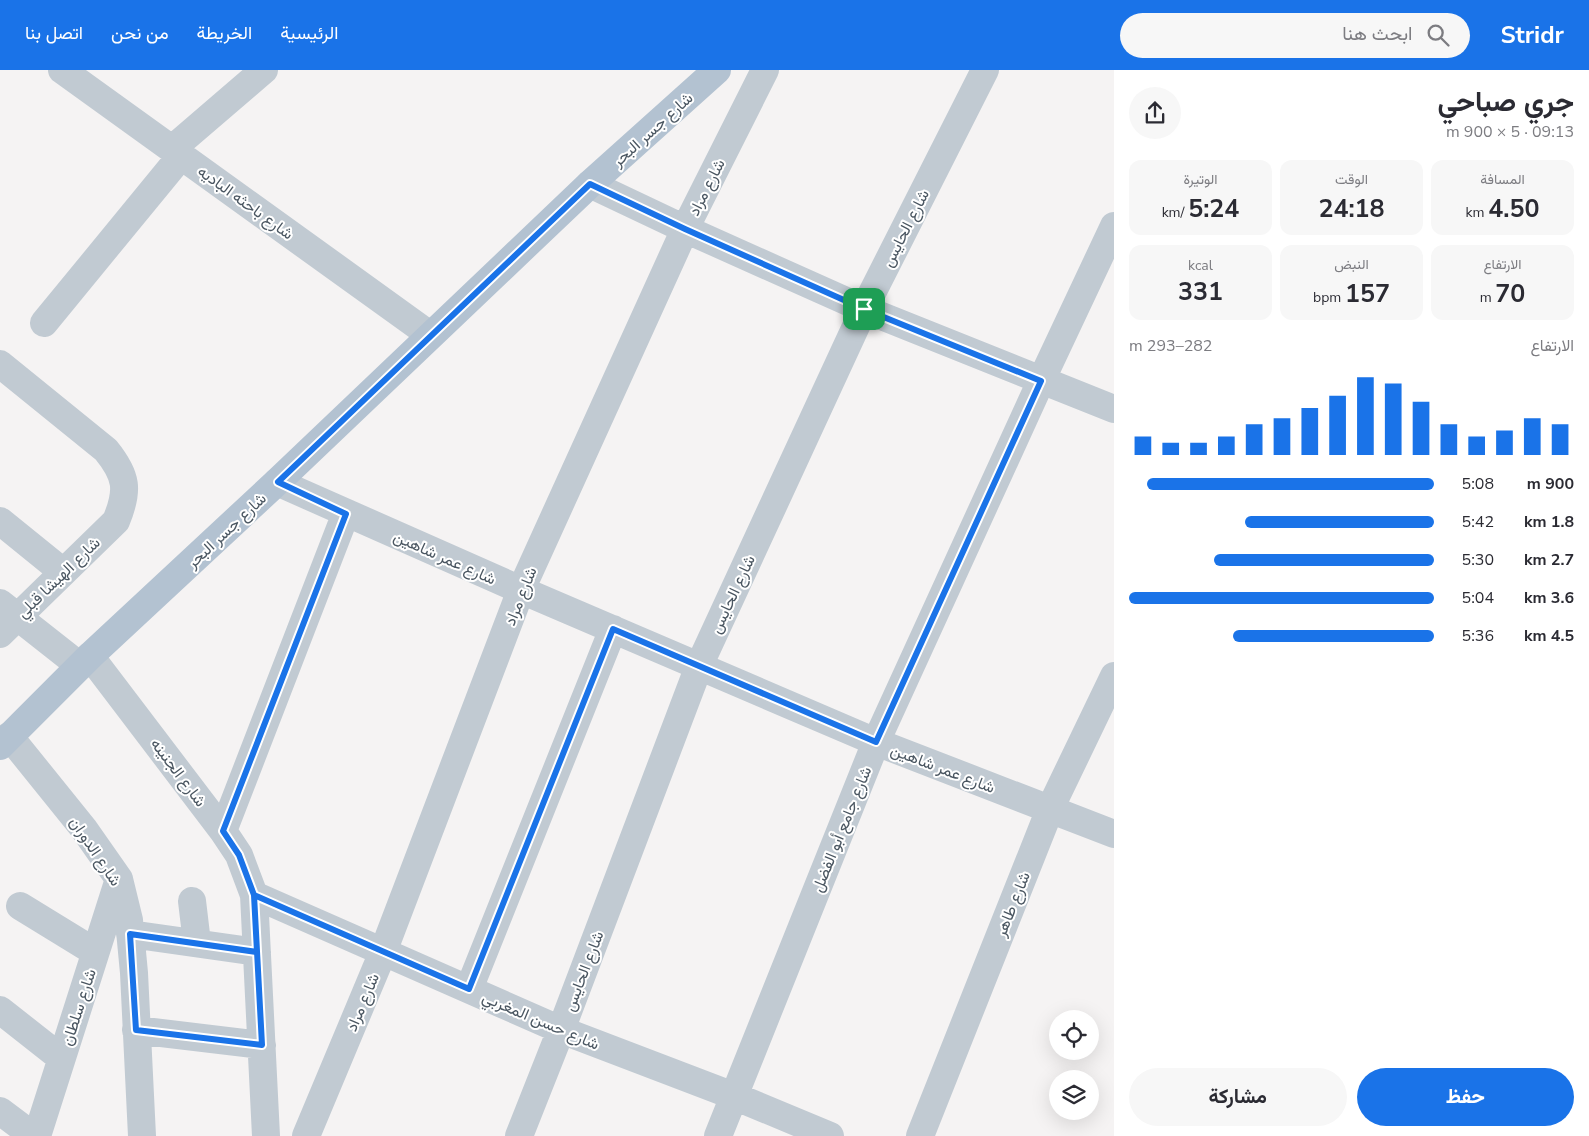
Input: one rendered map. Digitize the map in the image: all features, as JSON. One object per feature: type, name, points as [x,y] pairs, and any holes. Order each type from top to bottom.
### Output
[{"type":"main road","name":"شارع جسر البحر","points":[[5,741],[85,661],[278,482],[590,184],[717,70]]},
{"type":"street","name":"شارع باحثه الباديه","points":[[62,70],[430,335]]},
{"type":"street","points":[[44,322],[177,152],[264,70]]},
{"type":"street","name":"شارع مراد","points":[[306,1136],[383,952],[521,590],[685,229],[765,70]]},
{"type":"street","name":"شارع الحايس","points":[[519,1136],[699,666],[864,309],[986,70]]},
{"type":"street","points":[[590,184],[685,229],[864,309],[1114,409]]},
{"type":"street","name":"شارع جامع أبو الفضل","points":[[718,1136],[876,742],[1114,226]]},
{"type":"street","name":"شارع الهيشا قبلي","points":[[0,364],[106,450],[118,466],[124,484],[124,503],[116,521],[63,572],[6,618]]},
{"type":"street","name":"شارع عمر شاهين","points":[[278,482],[346,514],[876,742],[1114,834]]},
{"type":"street","points":[[223,831],[346,514]]},
{"type":"street","points":[[0,521],[63,572]]},
{"type":"street","name":"شارع الجنينه","points":[[6,618],[85,661],[223,831],[239,855],[254,895],[266,1136]]},
{"type":"street","points":[[469,989],[613,629]]},
{"type":"street","name":"شارع طاهر","points":[[920,1136],[1050,809],[1114,676]]},
{"type":"street","name":"شارع الدوران","points":[[5,741],[84,829],[119,878],[124,894],[130,934],[142,1136]]},
{"type":"street","name":"شارع سلطان","points":[[30,1128],[61,1058],[119,878]]},
{"type":"street","name":"شارع حسن المغربي","points":[[254,895],[561,1030],[734,1096],[830,1136]]},
{"type":"street","points":[[192,901],[197,943]]},
{"type":"street","points":[[20,906],[95,952]]},
{"type":"street","points":[[130,934],[257,952]]},
{"type":"street","points":[[0,1010],[61,1058]]},
{"type":"street","points":[[136,1030],[262,1045]]},
{"type":"street","points":[[0,1111],[30,1128]]},
{"type":"route","points":[[864,309],[685,229],[590,184],[278,482],[346,514],[223,831],[239,855],[254,895],[257,952],[130,934],[134,973],[136,1030],[262,1045],[254,895],[469,989],[613,629],[876,742],[1041,381],[864,309]]}]
